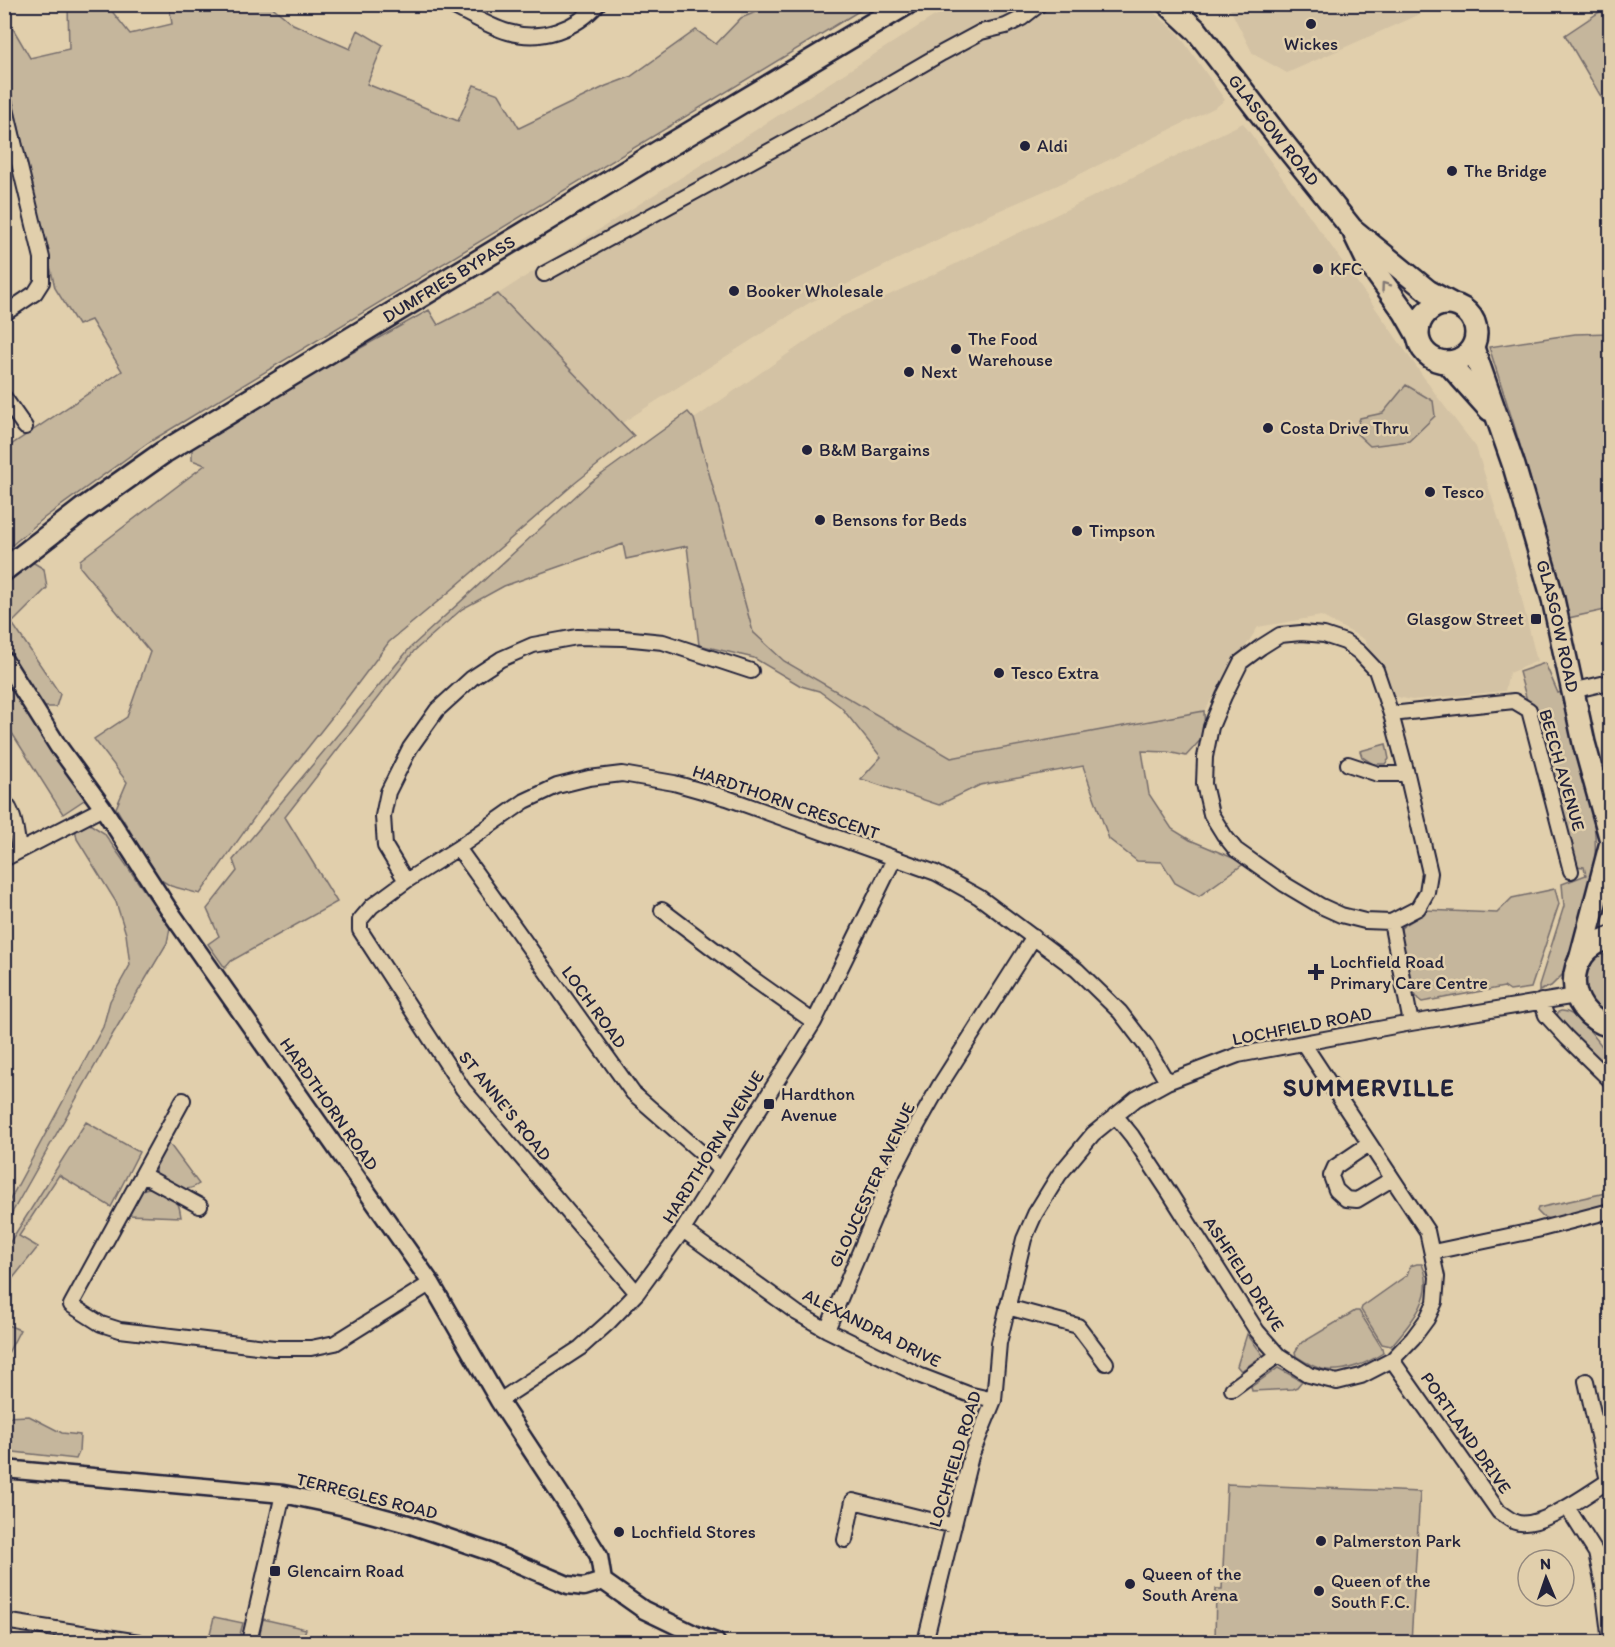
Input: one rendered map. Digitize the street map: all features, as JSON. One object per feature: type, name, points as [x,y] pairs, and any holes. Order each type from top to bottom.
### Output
[{"type":"main road","name":"DUMFRIES BYPASS","points":[[4,570],[83,509],[164,452],[906,4]]},
{"type":"main road","name":"GLASGOW ROAD","points":[[1168,4],[1197,31],[1352,229],[1428,291],[1450,303]]},
{"type":"main road","name":"GLASGOW ROAD","points":[[1185,4],[1197,31]]},
{"type":"main road","name":"GLASGOW ROAD","points":[[1352,229],[1367,260],[1418,334]]},
{"type":"main road","points":[[1450,303],[1466,310],[1476,325],[1477,333],[1473,348],[1468,354],[1447,362],[1433,359],[1427,354],[1422,348],[1418,334],[1423,315],[1430,308],[1450,303]]},
{"type":"main road","name":"GLASGOW ROAD","points":[[1473,348],[1514,466],[1553,599],[1584,743],[1611,837]]},
{"type":"main road","name":"GLASGOW ROAD","points":[[1447,362],[1496,417]]},
{"type":"main road","points":[[1611,846],[1575,972],[1574,984],[1581,1007],[1611,1040]]},
{"type":"main road","points":[[1580,960],[1601,940],[1611,938]]},
{"type":"main road","points":[[1589,1016],[1601,1024],[1611,1026]]},
{"type":"street","points":[[448,4],[508,32],[526,35],[552,33],[564,28],[587,15],[598,4]]},
{"type":"street","points":[[1022,18],[1030,4]]},
{"type":"street","points":[[544,274],[830,118],[942,53],[981,32],[1006,26],[1022,18],[1040,4]]},
{"type":"street","points":[[4,101],[42,258],[42,282],[35,294],[4,314]]},
{"type":"street","points":[[4,396],[25,427]]},
{"type":"street","points":[[1300,633],[1324,635],[1345,642],[1359,652],[1376,670],[1391,714],[1407,774],[1430,873],[1427,892],[1418,908],[1391,922],[1365,921],[1341,915],[1321,906],[1284,884],[1236,850],[1211,814],[1204,784],[1205,757],[1211,727],[1241,662],[1280,635],[1300,633]]},
{"type":"street","points":[[406,881],[385,846],[383,816],[388,792],[410,748],[437,710],[472,678],[501,659],[533,645],[566,639],[623,638],[663,642],[751,671]]},
{"type":"street","name":"HARDTHORN ROAD","points":[[4,660],[58,746],[103,808],[167,908],[431,1283],[499,1401],[599,1557],[603,1581]]},
{"type":"street","points":[[1572,691],[1611,682]]},
{"type":"street","name":"BEECH AVENUE","points":[[1391,714],[1514,701],[1529,710],[1572,871]]},
{"type":"street","points":[[1348,764],[1378,774],[1407,774]]},
{"type":"street","name":"HARDTHORN CRESCENT","points":[[360,930],[360,920],[372,906],[406,881],[525,801],[557,786],[589,778],[622,774],[674,783],[727,798],[936,873],[980,897],[1077,970],[1120,1012],[1146,1046],[1167,1082]]},
{"type":"street","points":[[4,802],[9,806],[17,833],[19,851]]},
{"type":"street","points":[[4,859],[103,808]]},
{"type":"street","name":"LOCH ROAD","points":[[458,848],[633,1094],[720,1170]]},
{"type":"street","name":"HARDTHORN AVENUE","points":[[499,1401],[580,1348],[609,1322],[637,1293],[683,1230],[814,1022],[894,859]]},
{"type":"street","points":[[662,910],[814,1022]]},
{"type":"street","points":[[1391,922],[1411,1023]]},
{"type":"street","name":"ST ANNE'S ROAD","points":[[360,930],[463,1089],[637,1293]]},
{"type":"street","name":"GLOUCESTER AVENUE","points":[[827,1330],[893,1172],[918,1124],[940,1084],[1034,937]]},
{"type":"street","name":"LOCHFIELD ROAD","points":[[925,1642],[972,1456],[994,1400],[999,1343],[1024,1239],[1035,1214],[1059,1175],[1093,1134],[1136,1099],[1167,1082],[1238,1055],[1576,996]]},
{"type":"street","points":[[1541,1001],[1546,1015],[1611,1080]]},
{"type":"street","name":"ASHFIELD DRIVE","points":[[1115,1114],[1169,1192],[1257,1331],[1278,1355],[1309,1375],[1337,1382],[1361,1376],[1392,1360],[1413,1338],[1427,1318],[1435,1302],[1437,1277],[1433,1252],[1427,1231],[1303,1043]]},
{"type":"street","points":[[183,1100],[71,1305],[101,1324],[120,1330],[274,1348],[311,1348],[335,1343],[431,1283]]},
{"type":"street","points":[[1369,1144],[1335,1167],[1331,1176],[1336,1190],[1346,1199],[1357,1200],[1392,1179]]},
{"type":"street","points":[[143,1175],[200,1206]]},
{"type":"street","points":[[1433,1252],[1537,1230],[1611,1211]]},
{"type":"street","name":"ALEXANDRA DRIVE","points":[[683,1230],[797,1313],[827,1330],[921,1376],[968,1394],[994,1400]]},
{"type":"street","points":[[1007,1307],[1078,1326],[1106,1363]]},
{"type":"street","points":[[1232,1389],[1278,1355]]},
{"type":"street","name":"PORTLAND DRIVE","points":[[1392,1360],[1499,1512],[1515,1522],[1539,1521],[1567,1508],[1609,1481]]},
{"type":"street","points":[[1586,1381],[1609,1481]]},
{"type":"street","name":"TERREGLES ROAD","points":[[4,1469],[283,1494],[345,1507],[408,1524],[490,1552],[568,1585],[584,1587],[603,1581]]},
{"type":"street","points":[[249,1642],[283,1494]]},
{"type":"street","points":[[845,1540],[853,1502],[954,1526]]},
{"type":"street","points":[[1567,1508],[1596,1553],[1603,1585],[1610,1642]]},
{"type":"street","points":[[603,1581],[644,1610],[694,1639],[716,1642]]},
{"type":"street","points":[[4,1621],[88,1639],[139,1642]]},
{"type":"shaded area","points":[[741,4],[774,5],[741,18]]},
{"type":"shaded area","points":[[68,5],[107,5],[130,34],[172,24],[169,5],[270,5],[293,24],[350,49],[358,30],[383,45],[367,84],[458,121],[474,85],[499,94],[519,128],[606,86],[630,77],[696,30],[716,44],[741,18],[774,5],[869,5],[148,443],[44,518],[5,551],[5,449],[122,371],[91,320],[78,325],[55,288],[5,66],[4,13],[30,58],[69,49]]},
{"type":"shaded area","points":[[960,5],[1145,5],[1177,32],[1225,100],[1216,107],[1060,184],[973,222],[809,303],[622,423],[498,294],[933,17]]},
{"type":"shaded area","points":[[1228,5],[1440,5],[1287,73],[1253,54]]},
{"type":"shaded area","points":[[1610,5],[1610,112],[1565,35]]},
{"type":"shaded area","points":[[1243,123],[1439,399],[1476,447],[1514,568],[1537,661],[1509,673],[1505,691],[1412,700],[1393,696],[1364,639],[1321,616],[1258,627],[1204,711],[951,758],[784,661],[753,632],[694,419],[841,317],[937,273]]},
{"type":"shaded area","points":[[498,294],[634,436],[575,483],[389,642],[271,794],[200,894],[171,886],[159,879],[116,808],[127,782],[94,739],[127,717],[150,652],[80,567],[80,560],[205,465],[192,460],[192,446],[215,429],[429,310],[438,325]]},
{"type":"shaded area","points":[[1610,333],[1610,609],[1568,618],[1544,538],[1532,485],[1489,347],[1575,334]]},
{"type":"shaded area","points":[[1406,385],[1433,401],[1435,416],[1409,441],[1370,446],[1355,432],[1360,418],[1383,413]]},
{"type":"shaded area","points":[[688,412],[694,419],[753,632],[784,661],[951,758],[1204,711],[1205,735],[1186,756],[1168,752],[1142,751],[1149,794],[1172,829],[1190,840],[1245,863],[1199,896],[1175,883],[1162,862],[1137,861],[1109,839],[1083,766],[980,785],[939,805],[861,779],[881,757],[841,707],[819,691],[801,686],[754,658],[699,645],[687,546],[626,559],[623,544],[504,586],[462,609],[414,651],[285,817],[337,902],[231,961],[225,968],[208,944],[219,936],[207,909],[237,871],[233,860],[410,648],[591,482]]},
{"type":"shaded area","points":[[29,560],[44,569],[47,588],[12,623],[60,694],[56,707],[44,707],[5,645],[4,582]]},
{"type":"shaded area","points":[[1545,663],[1558,693],[1562,692],[1591,802],[1595,852],[1592,882],[1563,974],[1551,986],[1539,991],[1564,906],[1562,884],[1586,875],[1584,867],[1575,866],[1572,860],[1519,672]]},
{"type":"shaded area","points":[[4,676],[90,796],[63,814],[5,722]]},
{"type":"shaded area","points":[[1386,744],[1389,759],[1385,764],[1373,764],[1362,757],[1360,751]]},
{"type":"shaded area","points":[[88,823],[104,833],[170,928],[167,943],[5,1225],[5,1209],[103,1027],[110,1001],[130,965],[126,934],[116,902],[77,839],[75,828]]},
{"type":"shaded area","points":[[1555,889],[1559,904],[1531,988],[1510,991],[1504,987],[1422,1002],[1418,999],[1414,993],[1401,928],[1425,910],[1497,913],[1512,898]]},
{"type":"shaded area","points":[[1610,949],[1610,1018],[1600,1014],[1584,996],[1583,973],[1596,954]]},
{"type":"shaded area","points":[[1558,1012],[1574,1016],[1595,1036],[1610,1057],[1603,1064],[1557,1018]]},
{"type":"shaded area","points":[[86,1122],[139,1152],[111,1207],[59,1175],[19,1236],[38,1247],[5,1288],[5,1250]]},
{"type":"shaded area","points":[[168,1142],[199,1184],[181,1189],[156,1174],[155,1166]]},
{"type":"shaded area","points":[[149,1188],[175,1200],[181,1217],[128,1215],[141,1190]]},
{"type":"shaded area","points":[[1610,1192],[1610,1206],[1553,1220],[1543,1217],[1537,1211],[1538,1208]]},
{"type":"shaded area","points":[[1422,1264],[1426,1276],[1424,1298],[1413,1319],[1391,1346],[1382,1344],[1361,1310],[1362,1307],[1407,1275],[1410,1266]]},
{"type":"shaded area","points":[[1355,1311],[1359,1311],[1383,1353],[1356,1366],[1341,1370],[1319,1368],[1296,1356],[1295,1352],[1300,1344]]},
{"type":"shaded area","points":[[5,1324],[20,1330],[5,1356]]},
{"type":"shaded area","points":[[1247,1334],[1263,1355],[1241,1371],[1237,1366]]},
{"type":"shaded area","points":[[1278,1368],[1302,1381],[1292,1389],[1252,1391],[1251,1387]]},
{"type":"shaded area","points":[[29,1416],[62,1433],[80,1435],[79,1452],[76,1459],[5,1451],[5,1417]]},
{"type":"shaded area","name":"Palmerston Park","points":[[1227,1484],[1420,1492],[1411,1642],[1215,1642],[1216,1589],[1222,1589]]},
{"type":"shaded area","points":[[214,1617],[243,1623],[238,1642],[208,1642]]},
{"type":"shaded area","points":[[263,1619],[306,1629],[301,1642],[258,1642]]},
{"type":"place","name":"Wickes","points":[[1311,24]]},
{"type":"place","name":"Aldi","points":[[1025,146]]},
{"type":"place","name":"The Bridge","points":[[1452,171]]},
{"type":"place","name":"KFC","points":[[1318,269]]},
{"type":"place","name":"Booker Wholesale","points":[[734,291]]},
{"type":"place","name":"The Food Warehouse","points":[[956,349]]},
{"type":"place","name":"Next","points":[[909,372]]},
{"type":"place","name":"Costa Drive Thru","points":[[1268,428]]},
{"type":"place","name":"B&M Bargains","points":[[807,450]]},
{"type":"place","name":"Tesco","points":[[1430,492]]},
{"type":"place","name":"Bensons for Beds","points":[[820,520]]},
{"type":"place","name":"Timpson","points":[[1077,531]]},
{"type":"place","name":"Glasgow Street","points":[[1536,619]]},
{"type":"place","name":"Tesco Extra","points":[[999,673]]},
{"type":"place","name":"Lochfield Road Primary Care Centre","points":[[1316,972]]},
{"type":"place","name":"Hardthon Avenue","points":[[769,1104]]},
{"type":"place","name":"Lochfield Stores","points":[[619,1532]]},
{"type":"place","name":"Palmerston Park","points":[[1321,1541]]},
{"type":"place","name":"Glencairn Road","points":[[275,1571]]},
{"type":"place","name":"Queen of the South Arena","points":[[1130,1584]]},
{"type":"place","name":"Queen of the South F.C.","points":[[1319,1591]]},
{"type":"district","name":"SUMMERVILLE","points":[[1369,1088]]}]
